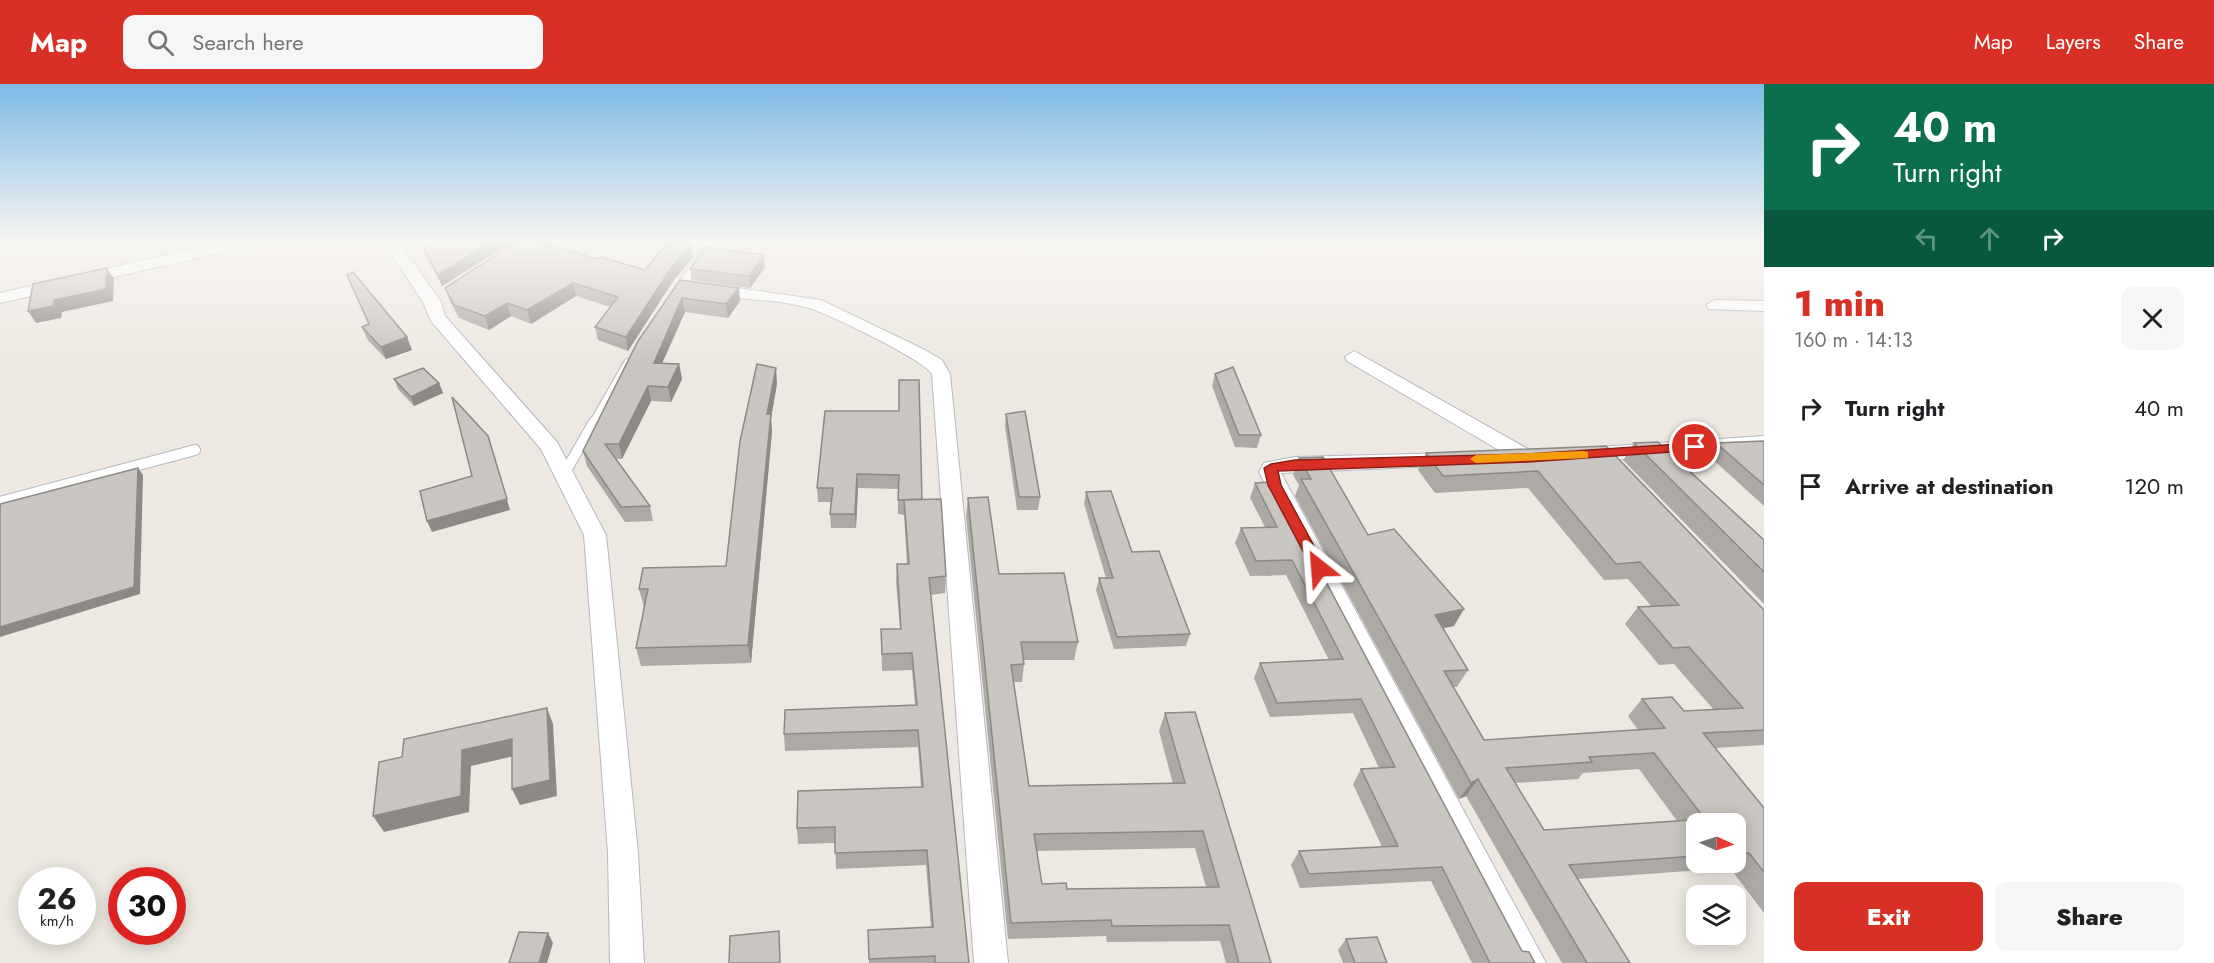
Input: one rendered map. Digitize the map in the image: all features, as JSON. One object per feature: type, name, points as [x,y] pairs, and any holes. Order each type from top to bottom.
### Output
[{"type":"street","points":[[0,298],[75,281]]},
{"type":"street","points":[[426,281],[440,297],[437,317],[550,447],[595,535],[623,853],[627,963]]},
{"type":"street","points":[[678,290],[815,304],[917,353],[935,364],[941,374],[991,963]]},
{"type":"street","points":[[1715,305],[1764,306]]},
{"type":"street","points":[[1354,357],[1528,458]]},
{"type":"street","points":[[1493,459],[1555,457],[1764,442]]},
{"type":"street","points":[[1602,454],[1618,471]]},
{"type":"street","points":[[1470,460],[1295,464],[1276,466],[1271,468],[1270,472],[1529,963]]},
{"type":"lane","points":[[678,290],[684,281]]},
{"type":"lane","points":[[564,474],[631,357]]},
{"type":"lane","points":[[0,502],[195,450]]},
{"type":"building","points":[[47,281],[106,281],[106,289],[54,300],[53,306],[28,311],[33,284]]},
{"type":"building","points":[[350,281],[360,281],[407,337],[381,347],[362,327],[369,324]]},
{"type":"building","points":[[456,281],[663,281],[626,337],[595,327],[618,297],[573,283],[527,310],[507,303],[485,316],[454,305],[445,288]]},
{"type":"building","points":[[679,281],[739,288],[726,304],[682,298],[654,363],[679,364],[668,387],[648,386],[619,444],[605,444],[650,506],[621,507],[583,451],[638,341]]},
{"type":"building","points":[[757,364],[776,368],[767,414],[771,414],[748,645],[636,648],[648,589],[639,589],[643,568],[726,566],[740,441]]},
{"type":"building","points":[[1233,367],[1261,435],[1239,435],[1215,374]]},
{"type":"building","points":[[423,368],[439,383],[411,397],[394,379]]},
{"type":"building","points":[[899,380],[919,380],[922,499],[898,500],[899,475],[857,474],[855,514],[830,514],[833,488],[817,488],[825,411],[899,411]]},
{"type":"building","points":[[452,397],[488,436],[507,499],[427,521],[420,491],[472,476]]},
{"type":"building","points":[[1025,411],[1040,497],[1019,497],[1006,414]]},
{"type":"building","points":[[1764,441],[1764,485],[1716,443]]},
{"type":"building","points":[[1658,442],[1764,540],[1764,572],[1634,443]]},
{"type":"building","points":[[1606,446],[1764,610],[1764,730],[1703,733],[1764,808],[1764,872],[1749,853],[1746,853],[1746,813],[1700,813],[1654,753],[1589,757],[1592,762],[1506,768],[1544,830],[1686,820],[1686,857],[1569,865],[1630,963],[1587,963],[1478,779],[1471,783],[1301,479],[1311,479],[1299,458],[1323,457],[1368,535],[1394,529],[1464,609],[1435,615],[1468,670],[1444,671],[1484,740],[1665,728],[1642,699],[1672,697],[1684,711],[1743,708],[1689,647],[1673,648],[1638,607],[1679,605],[1640,562],[1616,564],[1538,471],[1443,476],[1426,453]]},
{"type":"building","points":[[138,468],[134,587],[0,627],[0,504]]},
{"type":"building","points":[[1273,482],[1522,951],[1529,952],[1535,963],[1490,963],[1442,867],[1309,874],[1299,851],[1398,846],[1361,769],[1395,767],[1361,699],[1277,703],[1260,663],[1343,659],[1292,560],[1256,561],[1241,528],[1277,527],[1255,483]]},
{"type":"building","points":[[1111,491],[1132,552],[1159,551],[1190,634],[1117,637],[1099,578],[1113,578],[1086,492]]},
{"type":"building","points":[[988,497],[999,574],[1064,573],[1078,642],[1021,642],[1024,664],[1011,665],[1029,786],[1185,783],[1165,713],[1195,712],[1271,963],[1239,963],[1229,925],[1112,926],[1111,920],[1011,923],[968,498]],"holes":[[[1203,831],[1219,887],[1067,889],[1066,883],[1042,884],[1034,834]]]},
{"type":"building","points":[[941,499],[946,576],[929,578],[969,963],[935,963],[935,956],[869,959],[868,930],[933,927],[927,850],[835,853],[835,827],[797,828],[798,791],[923,787],[918,730],[784,734],[785,710],[917,705],[912,653],[882,654],[881,629],[901,629],[897,564],[909,564],[904,500]]},
{"type":"building","points":[[547,708],[550,780],[512,789],[512,739],[462,750],[461,796],[373,816],[379,762],[402,757],[404,739]]},
{"type":"building","points":[[779,931],[780,963],[729,963],[730,936]]},
{"type":"building","points":[[519,932],[548,933],[539,963],[509,963]]},
{"type":"building","points":[[1377,937],[1387,963],[1355,963],[1346,939]]},
{"type":"slow traffic","points":[[1476,459],[1583,455]]},
{"type":"route","points":[[1319,568],[1275,485],[1270,472],[1271,468],[1295,464],[1528,458],[1695,447]]}]
